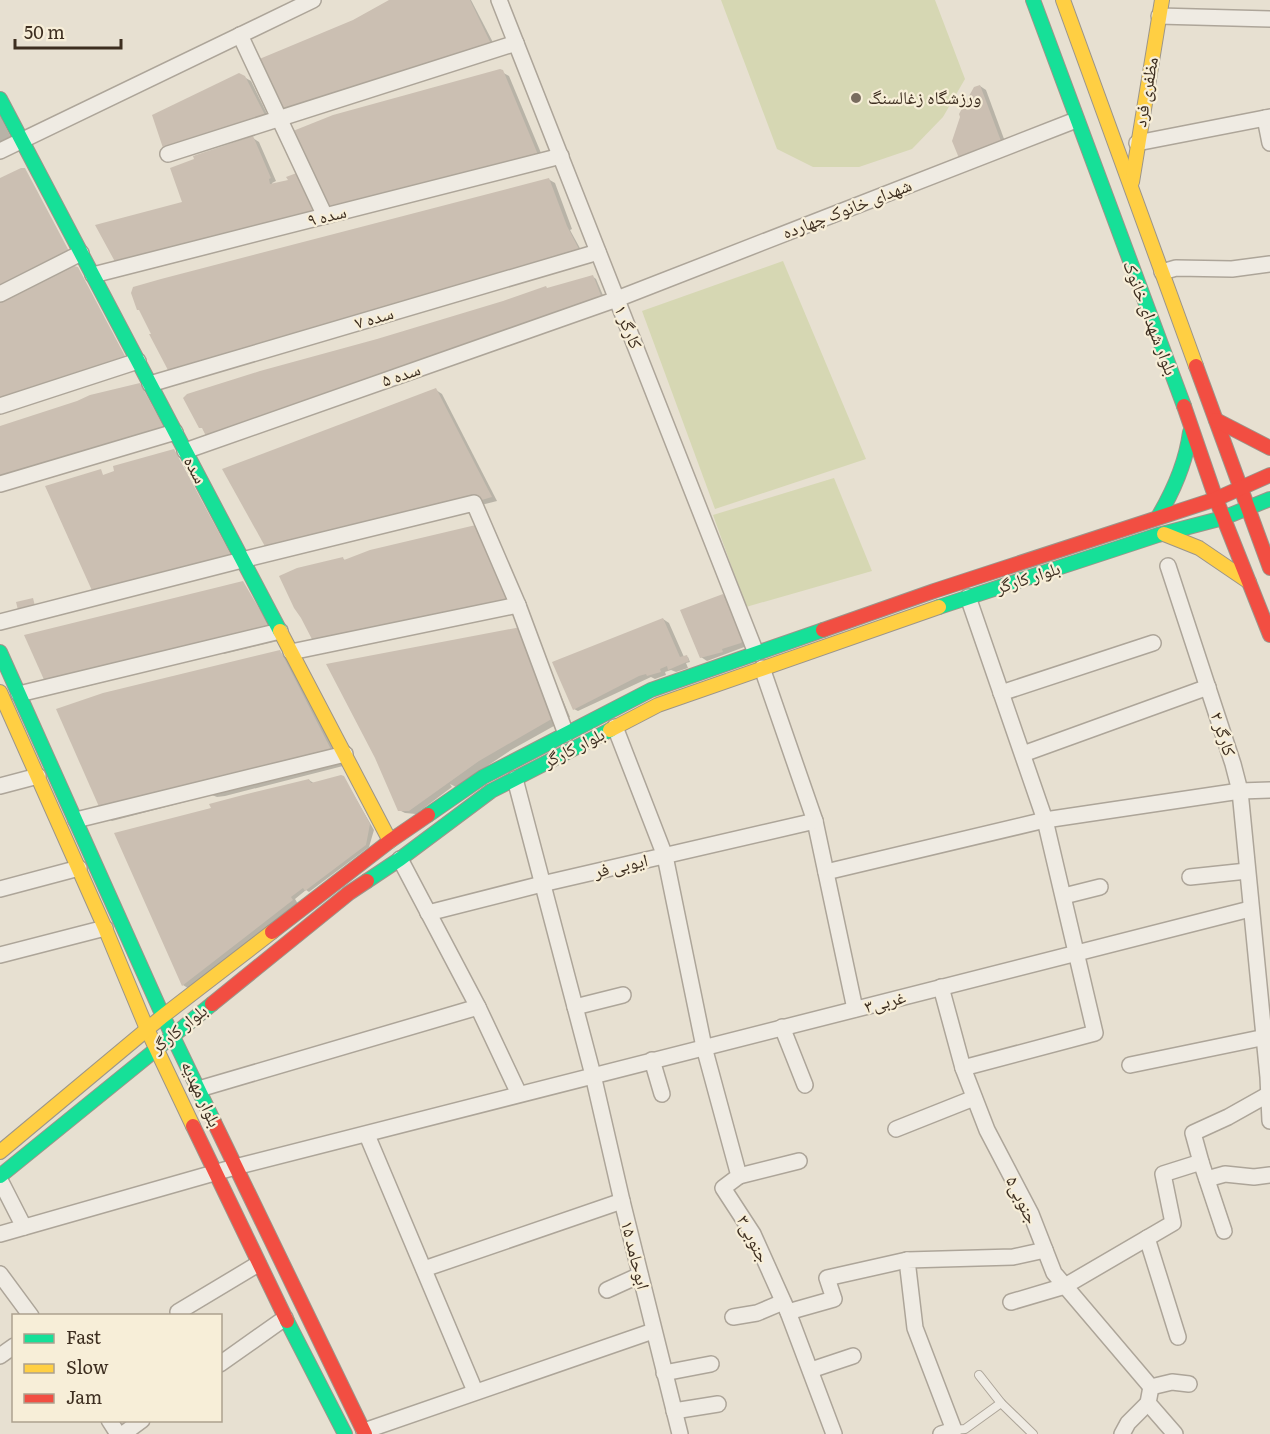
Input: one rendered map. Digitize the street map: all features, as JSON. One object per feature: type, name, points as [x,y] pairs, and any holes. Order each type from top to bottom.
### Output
[{"type":"main road","name":"بلوار شهدای خانوک","points":[[1032,0],[1191,425],[1223,518],[1270,635]]},
{"type":"main road","name":"بلوار شهدای خانوک","points":[[1063,0],[1270,568]]},
{"type":"main road","name":"مظفری فرد","points":[[1131,185],[1162,0]]},
{"type":"main road","name":"سده","points":[[0,99],[390,841]]},
{"type":"main road","points":[[1216,420],[1270,448]]},
{"type":"main road","points":[[1158,517],[1181,475],[1188,453],[1191,425]]},
{"type":"main road","name":"بلوار کارگر","points":[[0,1152],[163,1016],[390,841],[483,777],[651,690],[1216,499],[1270,475]]},
{"type":"main road","name":"بلوار کارگر","points":[[0,1176],[349,893],[400,859],[491,791],[658,705],[968,597],[1164,534],[1223,518],[1270,499]]},
{"type":"main road","points":[[1164,534],[1185,540],[1209,551],[1251,585]]},
{"type":"main road","name":"بلوار مهدیه","points":[[0,652],[163,1016],[365,1432]]},
{"type":"main road","name":"بلوار مهدیه","points":[[2,702],[79,868],[147,1029],[258,1264],[345,1434]]},
{"type":"main road","points":[[93,900],[108,894]]},
{"type":"main road","points":[[66,1097],[78,1112]]},
{"type":"street","points":[[0,151],[240,35],[287,6],[313,0]]},
{"type":"street","name":"کارگر ۱","points":[[499,0],[756,653]]},
{"type":"street","points":[[1159,16],[1270,19]]},
{"type":"street","points":[[240,35],[325,216]]},
{"type":"street","points":[[168,154],[516,43]]},
{"type":"street","points":[[1137,143],[1267,118],[1270,143]]},
{"type":"street","name":"شهدای خانوک چهارده","points":[[617,299],[1076,120]]},
{"type":"street","name":"سده ۹","points":[[93,276],[561,156]]},
{"type":"street","name":"سده ۷","points":[[150,384],[598,252]]},
{"type":"street","points":[[0,294],[81,253]]},
{"type":"street","points":[[1162,272],[1176,268],[1232,269],[1270,264]]},
{"type":"street","name":"سده ۵","points":[[185,451],[617,299]]},
{"type":"street","points":[[0,406],[138,361]]},
{"type":"street","points":[[0,484],[175,432]]},
{"type":"street","points":[[0,622],[474,503],[518,605],[566,734]]},
{"type":"street","name":"کارگر ۲","points":[[1168,566],[1240,791],[1250,909],[1266,1037],[1270,1121]]},
{"type":"street","points":[[963,1068],[1095,1033],[1078,952],[1045,820],[968,597]]},
{"type":"street","points":[[291,652],[518,605]]},
{"type":"street","points":[[19,694],[280,631]]},
{"type":"street","points":[[1001,693],[1153,643]]},
{"type":"street","points":[[762,668],[815,821],[855,1010]]},
{"type":"street","points":[[1023,754],[1208,687]]},
{"type":"street","points":[[615,727],[665,856],[704,1047],[739,1176],[799,1161]]},
{"type":"street","points":[[76,820],[345,754]]},
{"type":"street","points":[[0,786],[38,776]]},
{"type":"street","name":"ابوحامد ۱۵","points":[[514,779],[593,1075],[680,1434]]},
{"type":"street","points":[[826,872],[1045,820],[1240,791],[1270,790]]},
{"type":"street","name":"ایوبی فر","points":[[428,913],[542,884],[815,821]]},
{"type":"street","points":[[400,859],[478,1007],[519,1094]]},
{"type":"street","points":[[0,889],[79,868]]},
{"type":"street","points":[[1190,877],[1247,871]]},
{"type":"street","points":[[1064,896],[1100,887]]},
{"type":"street","name":"غربی۳","points":[[0,1234],[235,1167],[1250,909]]},
{"type":"street","points":[[0,955],[105,928]]},
{"type":"street","name":"جنوبی۵","points":[[941,987],[963,1068],[974,1098],[987,1130],[1031,1214],[1054,1273],[1151,1387]]},
{"type":"street","points":[[575,1007],[623,995]]},
{"type":"street","points":[[199,1089],[478,1007]]},
{"type":"street","points":[[782,1027],[805,1085]]},
{"type":"street","points":[[1130,1065],[1266,1037]]},
{"type":"street","points":[[652,1060],[662,1094]]},
{"type":"street","points":[[1224,1231],[1193,1132],[1228,1117],[1269,1094]]},
{"type":"street","points":[[896,1129],[974,1098]]},
{"type":"street","points":[[367,1135],[475,1391]]},
{"type":"street","points":[[1011,1302],[1065,1286],[1173,1223],[1163,1174],[1202,1162]]},
{"type":"street","points":[[1207,1179],[1225,1173],[1254,1177],[1270,1175]]},
{"type":"street","name":"جنوبی۳","points":[[739,1176],[723,1188],[753,1234],[786,1307],[834,1434]]},
{"type":"street","points":[[0,1180],[24,1227]]},
{"type":"street","points":[[424,1269],[622,1201]]},
{"type":"street","points":[[1147,1238],[1178,1337]]},
{"type":"street","points":[[733,1317],[834,1299],[827,1278],[906,1260],[1013,1257],[1045,1250]]},
{"type":"street","points":[[906,1260],[915,1328],[947,1432]]},
{"type":"street","points":[[178,1312],[258,1264]]},
{"type":"street","points":[[0,1274],[30,1314]]},
{"type":"street","points":[[607,1290],[640,1275]]},
{"type":"street","points":[[222,1363],[285,1318]]},
{"type":"street","points":[[365,1432],[475,1391],[653,1330]]},
{"type":"street","points":[[810,1370],[853,1356]]},
{"type":"street","points":[[664,1373],[711,1364]]},
{"type":"street","points":[[1122,1434],[1128,1423],[1148,1402],[1151,1387],[1172,1382],[1189,1384]]},
{"type":"street","points":[[1148,1402],[1174,1434]]},
{"type":"street","points":[[674,1411],[718,1404]]},
{"type":"street","points":[[111,1422],[121,1434],[139,1422]]},
{"type":"lane","points":[[979,1375],[1001,1402],[1033,1434]]},
{"type":"lane","points":[[947,1432],[965,1429],[1001,1402]]},
{"type":"green space","name":"ورزشگاه زغالسنگ","points":[[721,0],[935,0],[965,79],[943,117],[912,149],[859,167],[813,167],[777,149]]},
{"type":"green space","points":[[783,261],[866,459],[715,509],[642,311]]},
{"type":"green space","points":[[834,478],[872,571],[746,607],[713,515]]},
{"type":"building","points":[[389,0],[470,0],[494,50],[282,112],[257,60],[353,20]]},
{"type":"building","points":[[503,70],[541,162],[335,218],[293,131],[333,115]]},
{"type":"building","points":[[239,73],[245,76],[265,115],[163,148],[152,115]]},
{"type":"building","points":[[980,85],[1001,141],[1050,121],[1054,129],[961,163],[952,141],[959,114],[974,87]]},
{"type":"building","points":[[253,136],[271,178],[269,179],[270,184],[288,180],[286,177],[302,171],[326,219],[119,269],[95,225],[182,202],[170,168],[194,159],[193,156]]},
{"type":"building","points":[[25,168],[69,251],[0,286],[0,178]]},
{"type":"building","points":[[549,178],[567,226],[584,259],[169,372],[137,310],[131,293],[133,287],[161,279]]},
{"type":"building","points":[[74,266],[78,267],[125,356],[122,363],[0,404],[0,303]]},
{"type":"building","points":[[593,275],[602,298],[207,438],[183,398],[187,394],[260,371],[377,339],[546,286],[547,288]]},
{"type":"building","points":[[140,383],[169,437],[0,486],[0,426],[90,395]]},
{"type":"building","points":[[436,388],[492,497],[451,509],[267,550],[222,469]]},
{"type":"building","points":[[174,449],[232,557],[94,595],[45,486],[101,469],[103,475],[114,471],[113,466]]},
{"type":"building","points":[[480,524],[519,610],[316,647],[279,576],[297,568],[343,557],[344,560],[370,550]]},
{"type":"building","points":[[243,581],[271,629],[49,691],[24,635]]},
{"type":"building","points":[[723,594],[743,640],[741,643],[722,649],[723,652],[700,658],[680,610]]},
{"type":"building","points":[[33,598],[36,610],[19,614],[16,602]]},
{"type":"building","points":[[663,618],[680,657],[687,655],[689,661],[668,670],[667,666],[660,669],[661,672],[639,676],[573,710],[552,662]]},
{"type":"building","points":[[526,626],[562,713],[479,761],[409,811],[398,811],[375,758],[326,664]]},
{"type":"building","points":[[280,650],[338,763],[104,818],[56,709],[103,693]]},
{"type":"building","points":[[344,776],[370,824],[366,845],[305,891],[303,888],[291,897],[293,900],[182,986],[114,833],[211,808],[209,804],[243,795],[309,779],[311,783]]},
{"type":"traffic: fast","points":[[1033,0],[1184,406]]},
{"type":"traffic: fast","points":[[0,99],[280,631]]},
{"type":"traffic: fast","points":[[1158,517],[1186,455],[1190,432]]},
{"type":"traffic: fast","points":[[939,607],[1158,535],[1223,518],[1270,499]]},
{"type":"traffic: fast","points":[[428,815],[483,777],[651,690],[823,630]]},
{"type":"traffic: fast","points":[[0,652],[163,1016],[214,1122]]},
{"type":"traffic: fast","points":[[367,881],[491,791],[610,730]]},
{"type":"traffic: fast","points":[[0,1176],[212,1004]]},
{"type":"traffic: fast","points":[[287,1321],[345,1434]]},
{"type":"traffic: slow","points":[[1063,0],[1196,366]]},
{"type":"traffic: slow","points":[[1132,182],[1162,0]]},
{"type":"traffic: slow","points":[[1164,534],[1199,548],[1249,582]]},
{"type":"traffic: slow","points":[[610,730],[658,705],[939,607]]},
{"type":"traffic: slow","points":[[280,631],[390,841]]},
{"type":"traffic: slow","points":[[0,692],[105,928],[147,1029],[193,1126]]},
{"type":"traffic: slow","points":[[0,1152],[163,1016],[272,932]]},
{"type":"traffic: jam","points":[[1196,366],[1270,568]]},
{"type":"traffic: jam","points":[[1184,406],[1216,499],[1270,635]]},
{"type":"traffic: jam","points":[[1216,420],[1270,448]]},
{"type":"traffic: jam","points":[[823,630],[934,591],[1216,499],[1270,475]]},
{"type":"traffic: jam","points":[[272,932],[390,841],[428,815]]},
{"type":"traffic: jam","points":[[212,1004],[367,881]]},
{"type":"traffic: jam","points":[[214,1122],[365,1434]]},
{"type":"traffic: jam","points":[[193,1126],[287,1321]]},
{"type":"place","name":"ورزشگاه زغالسنگ","points":[[856,98]]}]
